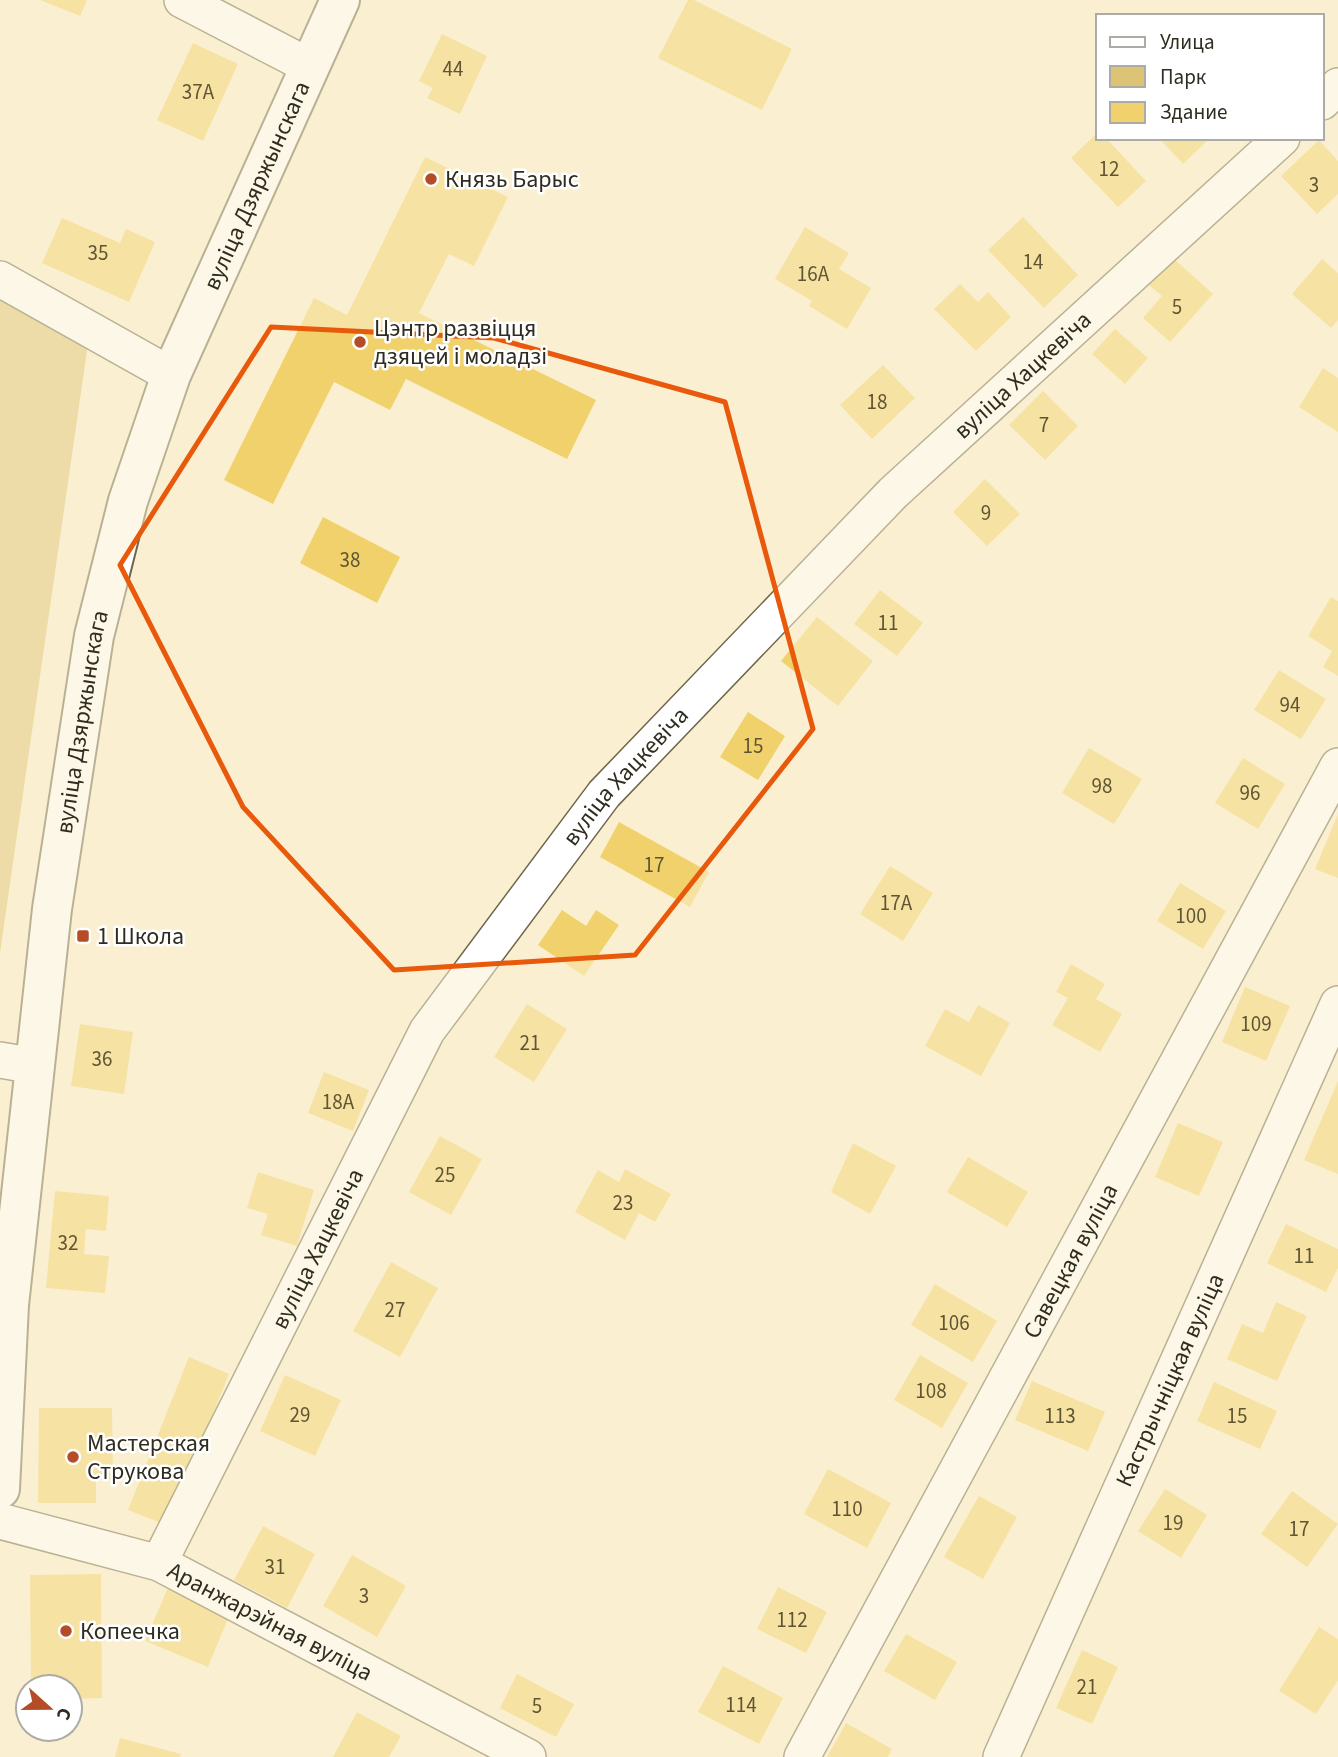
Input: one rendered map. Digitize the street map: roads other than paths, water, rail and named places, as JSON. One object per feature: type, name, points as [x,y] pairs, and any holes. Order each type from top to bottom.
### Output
[{"type":"street","points":[[182,0],[309,66]]},
{"type":"street","name":"вуліца Дзяржынскага","points":[[0,1489],[17,1063],[52,909],[94,636],[128,502],[171,375],[340,0]]},
{"type":"street","points":[[1324,100],[1338,86]]},
{"type":"street","name":"вуліца Хацкевіча","points":[[159,1563],[427,1031],[604,794],[892,493],[1280,140]]},
{"type":"street","points":[[0,279],[171,375]]},
{"type":"street","name":"Савецкая вуліца","points":[[802,1757],[1338,766]]},
{"type":"street","name":"Кастрычніцкая вуліца","points":[[1000,1757],[1338,1004]]},
{"type":"street","name":"Аранжарэйная вуліца","points":[[0,1521],[159,1563],[528,1757]]},
{"type":"place","name":"Князь Барыс","points":[[431,179]]},
{"type":"place","name":"Цэнтр развіцця дзяцей і моладзі","points":[[360,342]]},
{"type":"place","name":"1 Школа","points":[[83,936]]},
{"type":"place","name":"Мастерская Струкова","points":[[73,1457]]},
{"type":"place","name":"Копеечка","points":[[66,1631]]}]
